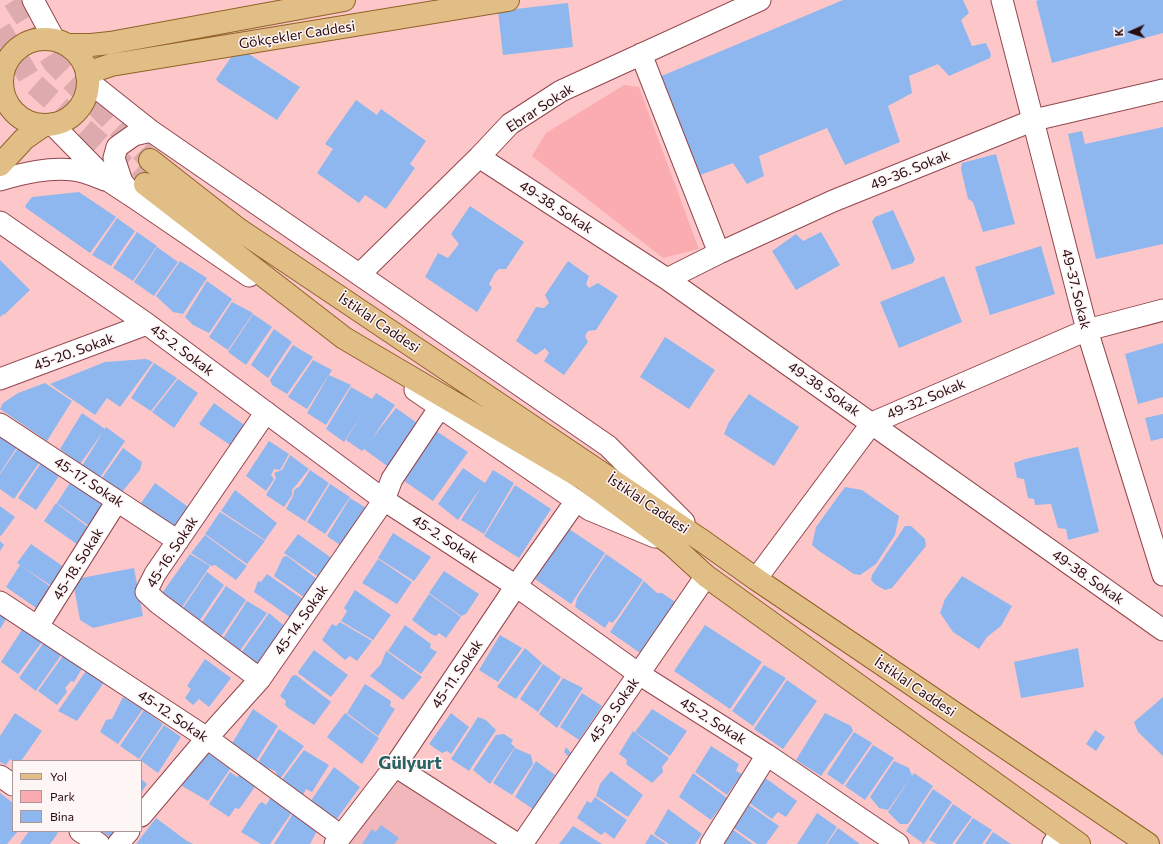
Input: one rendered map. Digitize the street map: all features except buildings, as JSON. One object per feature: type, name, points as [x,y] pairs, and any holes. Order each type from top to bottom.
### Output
[{"type":"main road","name":"Gökçekler Caddesi","points":[[61,42],[91,45],[110,43],[344,0]]},
{"type":"main road","name":"Gökçekler Caddesi","points":[[88,78],[99,69],[111,65],[508,0]]},
{"type":"main road","points":[[0,165],[24,139],[48,125],[63,121],[76,111],[85,97],[88,78],[85,65],[80,56],[61,42],[44,38],[23,44],[14,51],[8,59],[1,79],[5,100],[15,113],[28,122],[48,125]]},
{"type":"main road","name":"İstiklal Caddesi","points":[[150,160],[238,228],[1148,844]]},
{"type":"main road","name":"İstiklal Caddesi","points":[[141,191],[344,338],[582,478],[672,544],[706,576],[1057,838],[1079,844]]},
{"type":"street","points":[[33,0],[61,42]]},
{"type":"street","name":"Ebrar Sokak","points":[[360,274],[479,157],[510,124],[561,91],[760,0]]},
{"type":"street","name":"49-37. Sokak","points":[[1002,0],[1087,330],[1163,575]]},
{"type":"street","points":[[641,54],[719,253]]},
{"type":"street","points":[[88,78],[152,132],[608,446],[704,542]]},
{"type":"street","name":"49-36. Sokak","points":[[667,279],[719,253],[833,201],[1034,120],[1163,90]]},
{"type":"street","points":[[48,125],[107,180]]},
{"type":"street","points":[[152,132],[134,135],[117,147],[114,158],[122,182],[141,191],[440,407],[576,501],[590,510],[672,544]]},
{"type":"street","name":"49-38. Sokak","points":[[479,157],[667,279],[1163,630]]},
{"type":"street","points":[[0,180],[21,174],[51,169],[76,170],[141,191]]},
{"type":"street","name":"45-2. Sokak","points":[[0,222],[147,324],[384,500],[516,586],[639,674],[767,755],[898,844]]},
{"type":"street","name":"49-32. Sokak","points":[[756,579],[872,423],[1087,330],[1163,310]]},
{"type":"street","name":"45-20. Sokak","points":[[0,379],[147,324]]},
{"type":"street","name":"45-14. Sokak","points":[[142,815],[260,678],[384,500],[392,479],[440,407]]},
{"type":"street","name":"45-16. Sokak","points":[[260,678],[158,603],[146,592],[155,574],[266,412]]},
{"type":"street","name":"45-17. Sokak","points":[[0,424],[178,541]]},
{"type":"street","name":"45-18. Sokak","points":[[38,626],[117,501]]},
{"type":"street","name":"45-11. Sokak","points":[[338,840],[395,766],[516,586],[576,501]]},
{"type":"street","name":"45-9. Sokak","points":[[522,844],[706,576]]},
{"type":"street","name":"45-12. Sokak","points":[[0,602],[207,738],[338,840]]},
{"type":"street","points":[[711,844],[767,755]]},
{"type":"street","points":[[395,766],[517,844]]},
{"type":"street","points":[[0,776],[12,784]]},
{"type":"street","points":[[81,832],[99,844]]},
{"type":"street","points":[[118,844],[128,832]]},
{"type":"shaded area","points":[[398,777],[495,844],[346,844]]},
{"type":"green space","points":[[624,85],[639,87],[699,249],[663,258],[532,156],[546,133]]},
{"type":"tunnel","points":[[14,0],[54,63],[150,160]]},
{"type":"tunnel","points":[[0,29],[32,82],[145,184]]},
{"type":"district","name":"Gülyurt","points":[[410,763]]}]
